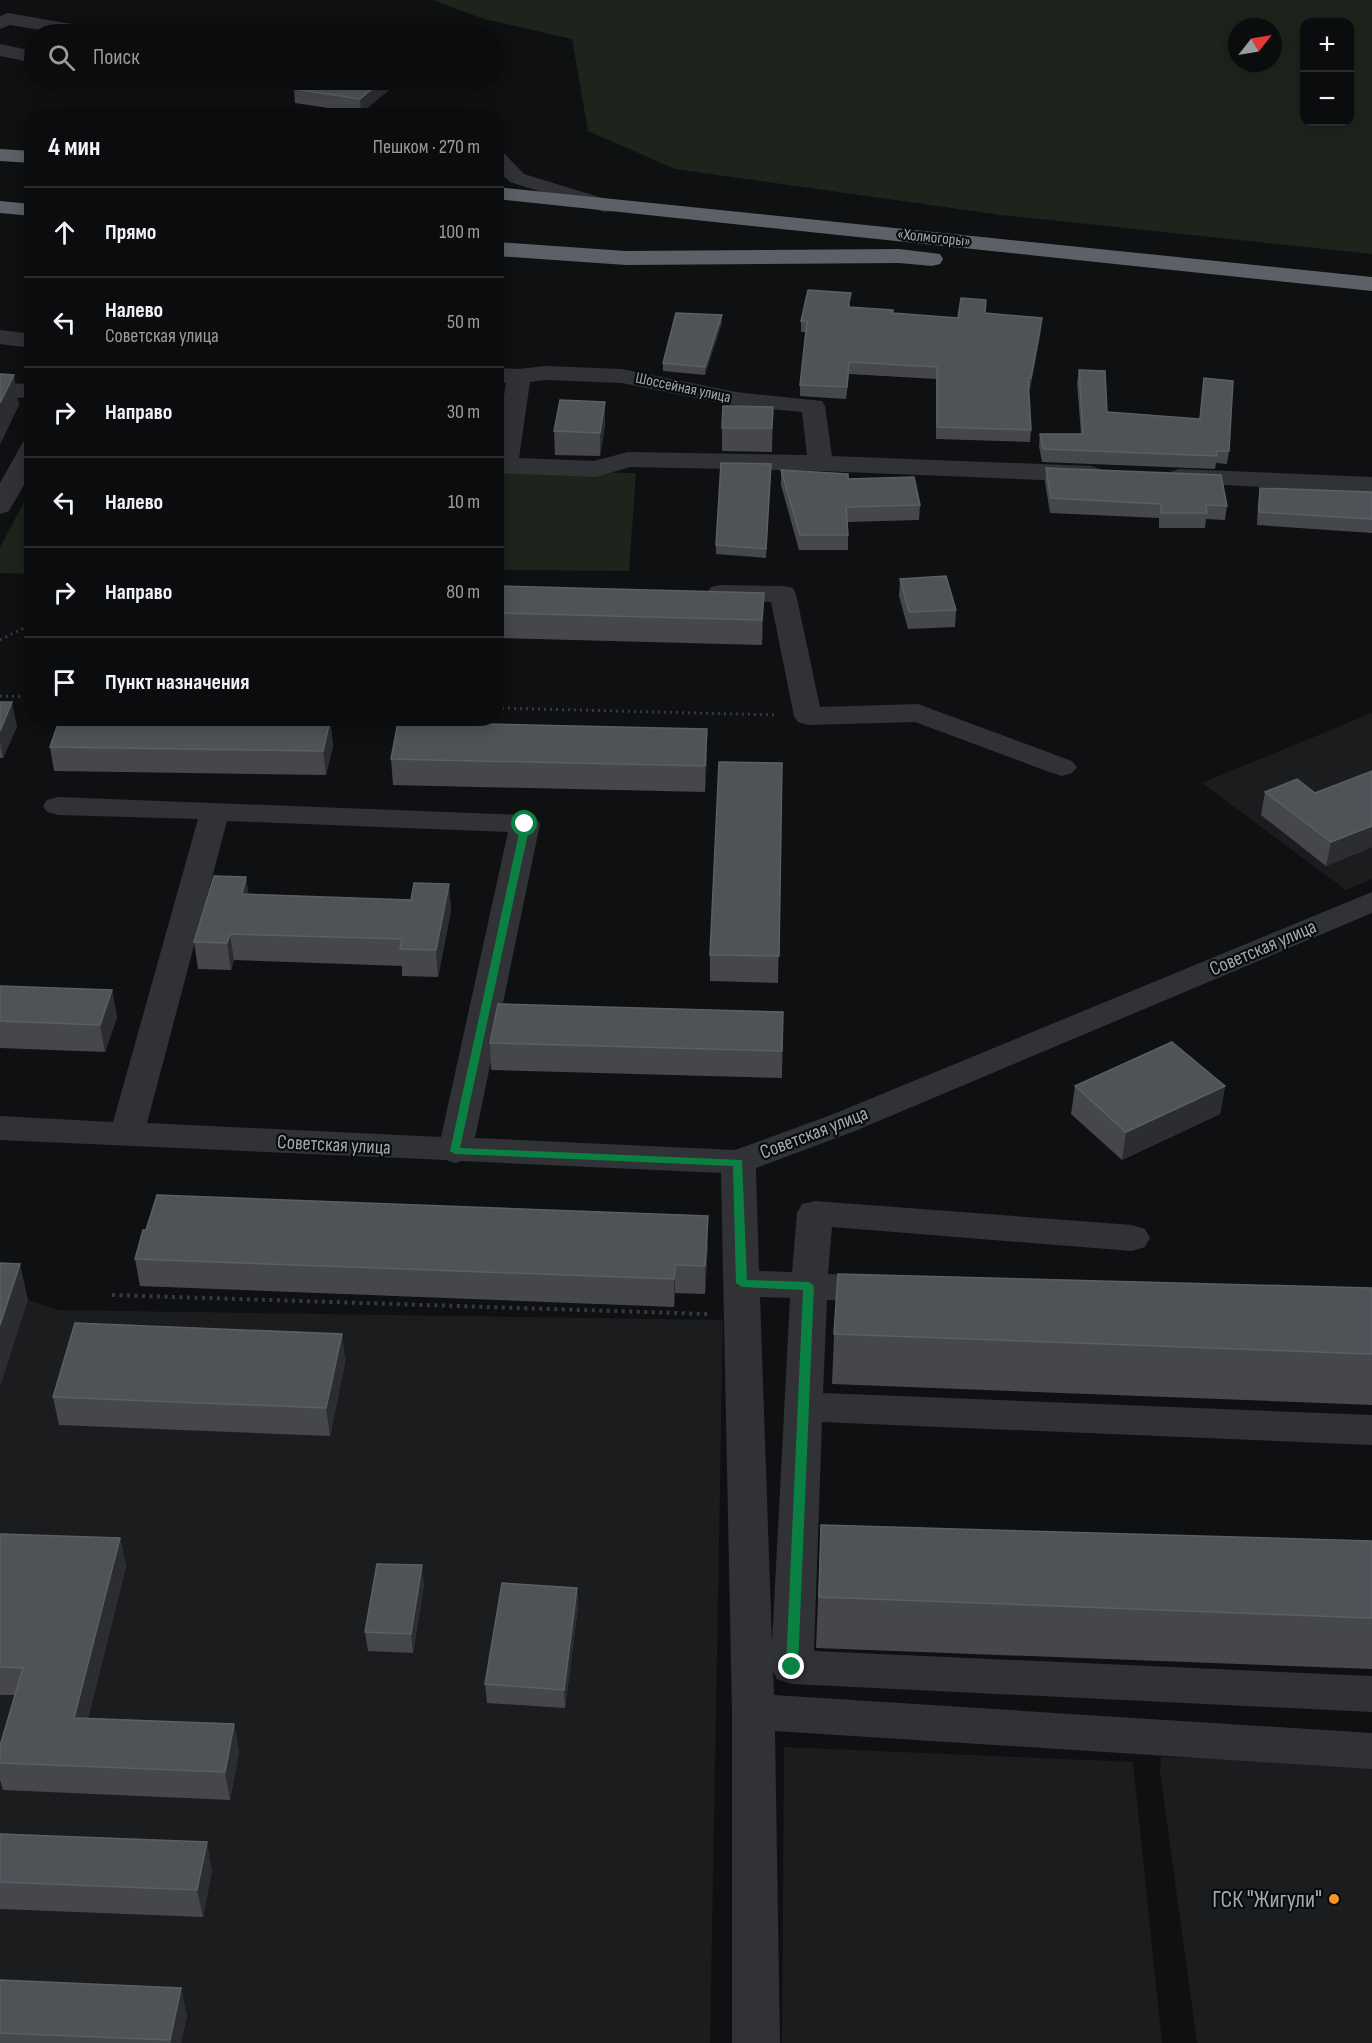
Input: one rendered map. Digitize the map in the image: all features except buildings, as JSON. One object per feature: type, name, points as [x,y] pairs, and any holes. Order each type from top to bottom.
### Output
[{"type":"highway","points":[[1,155],[24,155]]},
{"type":"highway","name":"«Холмогоры»","points":[[504,194],[1372,284]]},
{"type":"highway","points":[[0,207],[24,209]]},
{"type":"highway","name":"«Холмогоры»","points":[[504,250],[626,258],[899,256],[1372,302]]},
{"type":"street","points":[[0,23],[8,19],[37,24]]},
{"type":"street","points":[[0,50],[24,55]]},
{"type":"street","points":[[504,164],[517,178],[604,206]]},
{"type":"street","points":[[0,338],[24,340]]},
{"type":"street","name":"Шоссейная улица","points":[[508,376],[545,373],[622,376],[736,399],[813,406],[821,463]]},
{"type":"street","points":[[504,427],[508,376]]},
{"type":"street","points":[[0,390],[24,391]]},
{"type":"street","points":[[504,465],[596,469],[628,459],[821,463],[1109,474]]},
{"type":"street","points":[[0,506],[24,462]]},
{"type":"street","points":[[1156,476],[1372,485]]},
{"type":"street","points":[[699,592],[783,594],[808,716],[918,713],[1062,767]]},
{"type":"street","points":[[58,806],[525,824],[455,1151]]},
{"type":"street","points":[[128,1134],[215,811]]},
{"type":"street","name":"Советская улица","points":[[0,1128],[455,1151],[738,1162],[843,1123],[1372,902]]},
{"type":"street","points":[[738,1162],[753,1712],[756,2043]]},
{"type":"street","points":[[1132,1238],[815,1213],[809,1286],[804,1407],[816,1536],[792,1667],[1372,1694]]},
{"type":"street","points":[[742,1299],[809,1286],[917,1290]]},
{"type":"street","points":[[804,1407],[1372,1430]]},
{"type":"street","points":[[753,1712],[1372,1751]]},
{"type":"path","points":[[0,640],[24,628]]},
{"type":"path","points":[[0,696],[24,697]]},
{"type":"path","points":[[504,708],[808,716]]},
{"type":"path","points":[[112,1295],[742,1299]]},
{"type":"shaded area","points":[[432,0],[1372,0],[1372,254],[1001,215],[675,169],[588,131],[572,39],[484,19]]},
{"type":"shaded area","points":[[504,471],[636,473],[629,571],[504,570]]},
{"type":"shaded area","points":[[24,502],[24,574],[0,573],[0,547]]},
{"type":"shaded area","points":[[1372,713],[1372,879],[1346,890],[1202,783]]},
{"type":"shaded area","points":[[0,1299],[28,1300],[58,1310],[723,1320],[710,2043],[0,2043]]},
{"type":"shaded area","points":[[784,1747],[1133,1762],[1162,2043],[782,2043]]},
{"type":"shaded area","points":[[1161,1757],[1372,1763],[1372,2043],[1197,2043],[1160,1772]]},
{"type":"place","name":"ГСК \"Жигули\"","points":[[1334,1899]]},
{"type":"route","points":[[525,824],[455,1151],[738,1162],[742,1283],[809,1286],[792,1667]]}]
